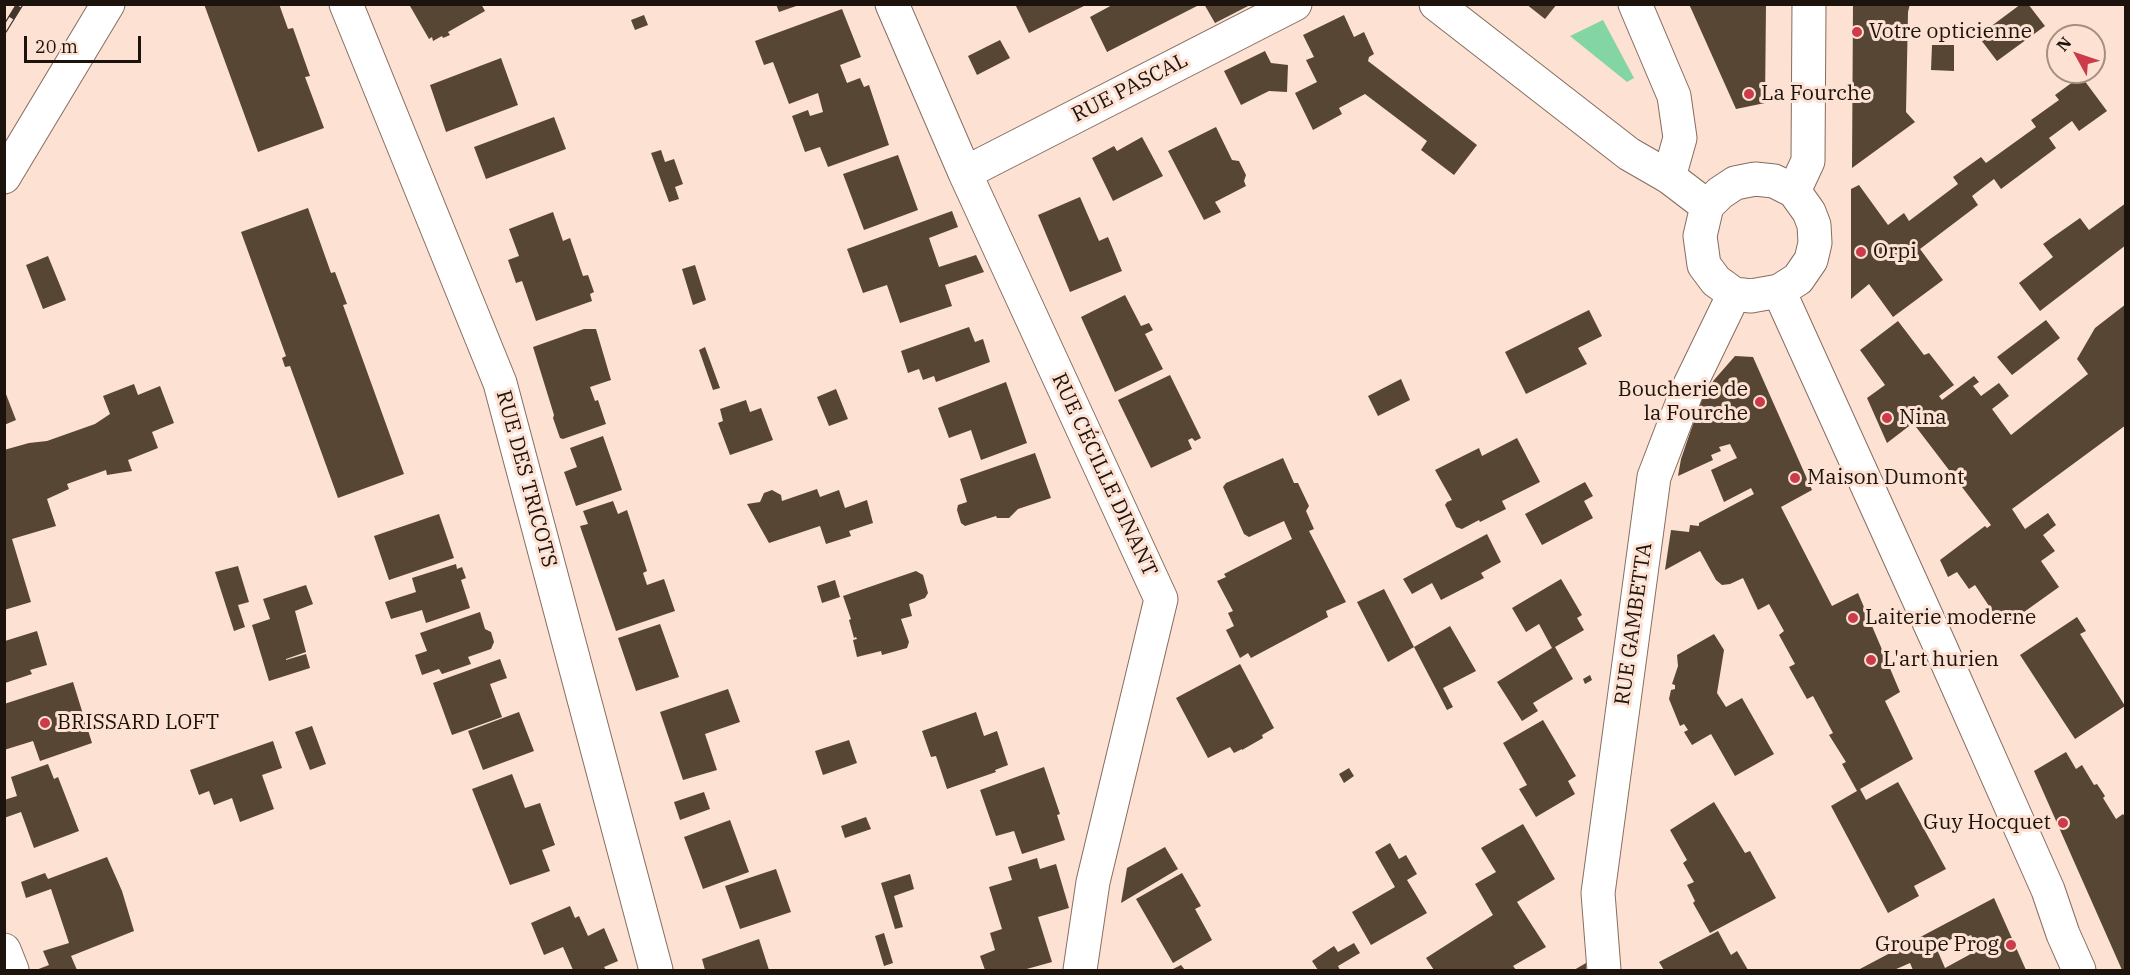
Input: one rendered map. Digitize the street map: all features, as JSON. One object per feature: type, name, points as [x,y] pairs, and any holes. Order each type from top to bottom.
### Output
[{"type":"street","points":[[4,177],[108,4]]},
{"type":"street","name":"RUE DES TRICOTS","points":[[346,4],[500,383],[656,970]]},
{"type":"street","name":"RUE CÉCILLE DINANT","points":[[892,4],[965,173],[1161,599],[1093,882],[1080,970]]},
{"type":"street","name":"RUE PASCAL","points":[[965,173],[1294,4]]},
{"type":"street","points":[[1436,4],[1629,154],[1669,177],[1707,206]]},
{"type":"street","points":[[1635,4],[1674,96],[1680,138],[1669,177]]},
{"type":"street","points":[[1794,191],[1808,161],[1809,4]]},
{"type":"street","points":[[1755,179],[1774,181],[1794,191],[1809,212],[1814,225],[1815,243],[1811,260],[1798,279],[1779,291],[1757,296],[1734,294],[1716,281],[1704,265],[1700,236],[1707,206],[1735,183],[1755,179]]},
{"type":"street","points":[[1779,291],[2048,890],[2063,934],[2079,970]]},
{"type":"street","name":"RUE GAMBETTA","points":[[1604,970],[1598,893],[1654,477],[1688,390],[1734,294]]},
{"type":"street","points":[[4,950],[12,970]]},
{"type":"green space","points":[[1603,20],[1634,78],[1627,82],[1570,36]]},
{"type":"building","points":[[204,4],[279,4],[288,29],[293,28],[310,76],[305,77],[324,128],[258,152]]},
{"type":"building","points":[[413,4],[481,4],[485,11],[448,32],[450,35],[433,41],[432,37],[429,39],[410,6]]},
{"type":"building","points":[[776,4],[799,4],[799,5],[779,12]]},
{"type":"building","points":[[1015,4],[1088,4],[1029,33]]},
{"type":"building","points":[[1114,4],[1196,4],[1197,6],[1107,52],[1090,17]]},
{"type":"building","points":[[1204,4],[1252,4],[1215,23]]},
{"type":"building","points":[[1526,4],[1557,4],[1545,19]]},
{"type":"building","points":[[1689,4],[1766,4],[1765,103],[1736,109]]},
{"type":"building","points":[[1853,4],[1910,4],[1906,112],[1915,122],[1852,168]]},
{"type":"building","points":[[2021,4],[2028,4],[2045,26],[1997,61],[1978,36]]},
{"type":"building","points":[[842,9],[861,57],[840,65],[847,83],[860,78],[864,87],[869,85],[889,145],[828,167],[820,147],[805,152],[792,116],[808,110],[810,116],[823,112],[818,93],[789,104],[773,62],[764,65],[755,41]]},
{"type":"building","points":[[644,15],[648,25],[635,30],[631,20]]},
{"type":"building","points":[[1344,15],[1354,37],[1364,32],[1374,54],[1369,57],[1368,61],[1477,145],[1454,175],[1421,150],[1427,141],[1365,94],[1339,108],[1342,114],[1313,130],[1295,93],[1317,82],[1306,60],[1314,57],[1303,35]]},
{"type":"building","points":[[1000,40],[1010,58],[977,75],[968,56]]},
{"type":"building","points":[[1932,45],[1954,45],[1954,71],[1931,70]]},
{"type":"building","points":[[1265,51],[1271,63],[1288,65],[1287,92],[1269,91],[1241,105],[1224,71]]},
{"type":"building","points":[[501,58],[518,105],[446,132],[430,85]]},
{"type":"building","points":[[2070,84],[2087,84],[2107,111],[2079,131],[2072,121],[2049,138],[2056,148],[2001,189],[1994,179],[1972,196],[1978,205],[1920,249],[1943,280],[1893,317],[1869,284],[1851,299],[1851,189],[1859,185],[1888,225],[1904,213],[1909,221],[1958,184],[1953,177],[1981,157],[1986,163],[2036,127],[2031,120],[2059,100],[2055,95]]},
{"type":"building","points":[[554,117],[566,149],[486,179],[474,147]]},
{"type":"building","points":[[1216,127],[1232,160],[1239,161],[1246,175],[1244,181],[1246,186],[1215,202],[1221,212],[1204,220],[1168,151]]},
{"type":"building","points":[[1142,137],[1163,176],[1113,201],[1092,158],[1114,146],[1117,151]]},
{"type":"building","points":[[661,150],[665,162],[674,159],[683,184],[675,187],[679,199],[669,202],[651,153]]},
{"type":"building","points":[[898,155],[918,210],[864,230],[843,174]]},
{"type":"building","points":[[1080,197],[1099,241],[1108,237],[1122,271],[1070,292],[1038,215]]},
{"type":"building","points":[[2126,203],[2126,245],[2040,311],[2019,283],[2053,257],[2043,244],[2080,218],[2089,230]]},
{"type":"building","points":[[308,208],[331,273],[335,272],[347,304],[343,305],[404,474],[338,498],[290,366],[285,367],[282,358],[286,356],[241,232]]},
{"type":"building","points":[[952,211],[958,227],[929,238],[939,267],[976,255],[984,272],[945,285],[952,306],[900,323],[887,285],[863,293],[847,249]]},
{"type":"building","points":[[553,212],[563,241],[570,238],[583,276],[588,275],[594,292],[590,294],[592,301],[536,321],[522,281],[516,283],[508,260],[519,256],[509,229]]},
{"type":"building","points":[[48,256],[66,300],[43,309],[26,265]]},
{"type":"building","points":[[695,265],[706,300],[693,305],[682,269]]},
{"type":"building","points":[[1125,295],[1141,326],[1149,323],[1153,330],[1145,334],[1163,369],[1115,392],[1081,317]]},
{"type":"building","points":[[2126,304],[2126,425],[2012,509],[2025,529],[2048,513],[2056,525],[2043,535],[2055,551],[2041,561],[2059,587],[2003,627],[1975,585],[1969,589],[1957,572],[1948,577],[1940,560],[1985,526],[1987,528],[1991,525],[1913,423],[1887,443],[1867,398],[1885,385],[1860,350],[1898,321],[1924,355],[1929,353],[1954,385],[1939,396],[1942,400],[1974,376],[1979,382],[1973,386],[1981,396],[1999,383],[2009,396],[1992,409],[2011,435],[2088,374],[2077,359],[2095,328]]},
{"type":"building","points":[[1589,310],[1602,336],[1578,348],[1587,364],[1526,394],[1505,352]]},
{"type":"building","points":[[2046,320],[2060,338],[2012,375],[1997,357]]},
{"type":"building","points":[[969,327],[975,342],[983,339],[990,362],[936,382],[934,376],[923,380],[919,369],[908,373],[901,351]]},
{"type":"building","points":[[584,329],[596,329],[611,380],[590,387],[595,401],[598,400],[606,424],[563,439],[560,438],[553,418],[533,347]]},
{"type":"building","points":[[705,347],[720,388],[713,390],[699,350]]},
{"type":"building","points":[[1735,356],[1753,357],[1812,490],[1781,507],[1832,606],[1858,593],[1900,692],[1885,701],[1913,759],[1860,789],[1866,800],[1898,782],[1946,869],[1914,886],[1919,896],[1888,913],[1831,806],[1857,791],[1842,764],[1846,762],[1829,735],[1833,733],[1813,696],[1807,699],[1789,667],[1795,664],[1779,635],[1784,631],[1769,604],[1758,610],[1743,578],[1722,585],[1716,580],[1700,551],[1665,570],[1671,530],[1689,532],[1690,525],[1699,526],[1699,523],[1754,494],[1751,488],[1724,502],[1711,470],[1737,458],[1730,444],[1719,447],[1721,451],[1711,455],[1713,460],[1678,476],[1681,459],[1701,401],[1714,380]]},
{"type":"building","points":[[1170,375],[1201,438],[1195,441],[1192,438],[1188,440],[1192,449],[1151,468],[1118,400]]},
{"type":"building","points":[[1401,379],[1410,400],[1378,416],[1368,396]]},
{"type":"building","points":[[1006,382],[1027,443],[981,460],[971,430],[949,438],[938,408]]},
{"type":"building","points":[[134,384],[138,395],[160,386],[174,423],[152,432],[158,448],[128,460],[132,471],[107,475],[106,470],[67,484],[69,489],[47,499],[56,526],[12,539],[31,602],[4,610],[4,450],[47,441],[95,424],[110,414],[103,396]]},
{"type":"building","points":[[4,389],[16,420],[4,425]]},
{"type":"building","points":[[836,389],[848,419],[829,426],[817,397]]},
{"type":"building","points":[[746,400],[750,412],[761,408],[773,440],[730,455],[718,423],[723,421],[720,409]]},
{"type":"building","points":[[603,436],[622,490],[576,506],[564,472],[577,467],[570,448]]},
{"type":"building","points":[[1517,438],[1540,482],[1502,501],[1506,509],[1462,529],[1456,527],[1445,505],[1452,500],[1435,470],[1479,448],[1482,456]]},
{"type":"building","points":[[1035,453],[1051,498],[1018,509],[1009,518],[997,518],[996,516],[965,526],[961,523],[957,510],[958,505],[967,502],[960,479]]},
{"type":"building","points":[[1283,458],[1294,483],[1298,483],[1309,506],[1306,511],[1314,529],[1309,531],[1346,602],[1326,611],[1328,617],[1251,658],[1248,653],[1240,658],[1226,630],[1234,626],[1228,613],[1233,611],[1217,581],[1226,577],[1224,574],[1292,539],[1284,521],[1249,537],[1244,534],[1223,487],[1226,483]]},
{"type":"building","points":[[1585,482],[1593,496],[1584,501],[1593,518],[1542,545],[1525,514]]},
{"type":"building","points":[[817,489],[820,497],[839,490],[845,508],[867,500],[873,523],[849,531],[851,536],[826,544],[820,526],[769,543],[747,504],[760,502],[764,493],[772,490],[781,495],[782,501]]},
{"type":"building","points":[[613,501],[618,514],[627,510],[647,571],[643,573],[647,585],[664,579],[675,611],[616,631],[580,526],[588,524],[583,511]]},
{"type":"building","points":[[439,514],[454,558],[389,580],[374,536]]},
{"type":"building","points":[[1487,534],[1501,562],[1481,573],[1484,578],[1441,600],[1432,583],[1412,594],[1403,579]]},
{"type":"building","points":[[456,564],[457,569],[462,567],[466,578],[461,580],[470,608],[426,623],[422,610],[391,619],[385,602],[416,592],[412,578]]},
{"type":"building","points":[[238,566],[249,602],[238,605],[245,627],[234,631],[215,572]]},
{"type":"building","points":[[916,571],[923,575],[928,593],[925,598],[909,604],[912,616],[901,619],[909,642],[907,648],[882,655],[881,651],[857,657],[853,640],[857,639],[854,638],[849,620],[851,619],[843,596]]},
{"type":"building","points":[[1561,579],[1582,615],[1577,618],[1584,630],[1555,647],[1573,679],[1533,703],[1538,711],[1522,721],[1497,682],[1552,648],[1539,624],[1526,632],[1512,608]]},
{"type":"building","points":[[835,580],[840,597],[822,603],[817,586]]},
{"type":"building","points":[[306,585],[313,604],[295,611],[306,652],[286,660],[306,654],[310,668],[269,681],[252,625],[270,619],[263,599]]},
{"type":"building","points":[[1384,589],[1414,647],[1388,662],[1357,602]]},
{"type":"building","points":[[480,612],[485,629],[491,632],[494,642],[491,649],[468,657],[471,664],[442,674],[439,669],[422,675],[415,655],[427,651],[420,633]]},
{"type":"building","points":[[2077,617],[2086,631],[2080,634],[2125,706],[2075,739],[2020,655]]},
{"type":"building","points":[[660,624],[679,677],[636,691],[618,638]]},
{"type":"building","points":[[1450,626],[1476,671],[1443,688],[1453,707],[1447,710],[1414,647]]},
{"type":"building","points":[[37,631],[47,665],[30,670],[32,674],[5,683],[5,641]]},
{"type":"building","points":[[1714,634],[1724,650],[1717,693],[1726,707],[1742,698],[1774,754],[1735,776],[1711,734],[1692,745],[1684,732],[1688,730],[1684,724],[1680,726],[1669,699],[1671,690],[1675,689],[1675,685],[1672,684],[1678,666],[1677,655]]},
{"type":"building","points":[[500,659],[507,678],[490,684],[502,717],[452,735],[433,683]]},
{"type":"building","points":[[1240,664],[1274,728],[1262,735],[1263,738],[1242,750],[1234,753],[1230,747],[1208,758],[1176,698]]},
{"type":"building","points":[[1590,675],[1592,680],[1585,684],[1583,679]]},
{"type":"building","name":"BRISSARD LOFT","points":[[73,682],[92,743],[40,761],[33,741],[4,750],[4,704]]},
{"type":"building","points":[[728,689],[740,722],[705,734],[717,770],[683,780],[660,712]]},
{"type":"building","points":[[519,712],[534,751],[483,770],[468,731]]},
{"type":"building","points":[[976,712],[984,736],[997,731],[1008,765],[995,770],[996,772],[947,789],[936,756],[931,757],[922,731]]},
{"type":"building","points":[[1543,720],[1576,776],[1568,781],[1575,794],[1536,817],[1519,789],[1527,785],[1503,743]]},
{"type":"building","points":[[312,726],[326,764],[310,770],[295,732]]},
{"type":"building","points":[[849,740],[857,763],[823,775],[815,751]]},
{"type":"building","points":[[273,741],[282,768],[262,775],[274,809],[240,822],[232,798],[214,805],[209,791],[199,795],[190,770]]},
{"type":"building","points":[[2066,752],[2076,769],[2082,765],[2094,785],[2097,784],[2116,819],[2123,814],[2126,818],[2126,970],[2122,970],[2034,771]]},
{"type":"building","points":[[48,764],[54,779],[58,777],[79,831],[34,848],[21,812],[4,818],[4,800],[17,796],[11,777]]},
{"type":"building","points":[[1044,767],[1060,814],[1057,815],[1065,840],[1022,854],[1014,831],[996,836],[980,790]]},
{"type":"building","points":[[1349,768],[1354,776],[1344,783],[1339,774]]},
{"type":"building","points":[[512,774],[525,808],[540,803],[555,845],[542,850],[550,871],[510,885],[472,789]]},
{"type":"building","points":[[704,792],[710,809],[680,820],[674,802]]},
{"type":"building","points":[[1714,802],[1745,853],[1750,851],[1776,898],[1710,933],[1693,903],[1695,901],[1687,885],[1694,882],[1683,863],[1687,860],[1670,830]]},
{"type":"building","points":[[866,817],[871,829],[845,838],[841,826]]},
{"type":"building","points":[[730,820],[749,872],[703,889],[684,837]]},
{"type":"building","points":[[1523,824],[1555,879],[1517,902],[1546,947],[1513,966],[1516,970],[1434,970],[1426,958],[1493,915],[1475,884],[1496,872],[1481,848]]},
{"type":"building","points":[[1390,843],[1399,859],[1406,855],[1417,874],[1407,880],[1427,913],[1371,945],[1352,912],[1395,887],[1375,852]]},
{"type":"building","points":[[1165,847],[1178,869],[1121,903],[1127,868]]},
{"type":"building","points":[[107,857],[122,891],[134,931],[71,956],[77,970],[36,970],[49,965],[43,951],[69,943],[51,889],[26,898],[21,882],[45,873],[48,879]]},
{"type":"building","points":[[1037,858],[1040,869],[1056,864],[1069,908],[1038,917],[1052,962],[1023,970],[985,970],[980,956],[995,950],[990,933],[1002,929],[989,887],[1012,880],[1008,867]]},
{"type":"building","points":[[776,869],[791,912],[740,929],[725,886]]},
{"type":"building","points":[[1182,873],[1201,906],[1195,909],[1212,940],[1173,963],[1136,899]]},
{"type":"building","points":[[910,874],[914,889],[894,896],[903,927],[895,929],[881,883]]},
{"type":"building","points":[[1994,898],[2026,970],[1913,970],[1910,963],[1894,970],[1858,970]],"holes":[[[1959,935],[1961,939],[1971,935],[1978,950],[1945,968],[1936,947]]]},
{"type":"building","points":[[570,906],[575,918],[579,916],[588,936],[604,928],[618,961],[604,967],[606,970],[573,970],[563,947],[544,955],[531,923]]},
{"type":"building","points":[[1718,931],[1731,955],[1737,951],[1748,970],[1664,970],[1659,962]]},
{"type":"building","points":[[884,933],[893,963],[884,966],[875,936]]},
{"type":"building","points":[[759,939],[769,970],[705,970],[702,959]]},
{"type":"building","points":[[1354,943],[1360,953],[1338,966],[1340,970],[1318,970],[1312,961],[1334,946],[1338,952]]},
{"type":"building","points":[[1586,963],[1586,970],[1574,970]]},
{"type":"building","points":[[1181,965],[1185,970],[1171,970]]},
{"type":"railway","points":[[4,30],[20,4]]},
{"type":"place","name":"Votre opticienne","points":[[1857,32]]},
{"type":"place","name":"La Fourche","points":[[1749,94]]},
{"type":"place","name":"Orpi","points":[[1861,252]]},
{"type":"place","name":"Boucherie de la Fourche","points":[[1760,402]]},
{"type":"place","name":"Nina","points":[[1887,418]]},
{"type":"place","name":"Maison Dumont","points":[[1795,478]]},
{"type":"place","name":"Laiterie moderne","points":[[1853,618]]},
{"type":"place","name":"L'art hurien","points":[[1871,660]]},
{"type":"place","name":"BRISSARD LOFT","points":[[45,723]]},
{"type":"place","name":"Guy Hocquet","points":[[2063,823]]},
{"type":"place","name":"Groupe Prog","points":[[2011,945]]}]
